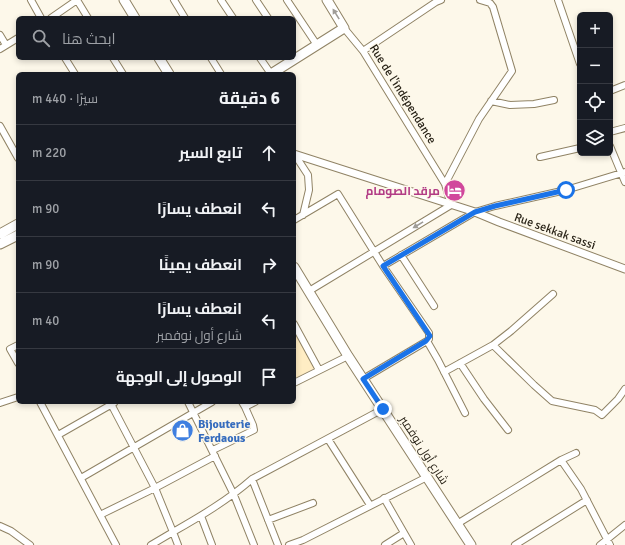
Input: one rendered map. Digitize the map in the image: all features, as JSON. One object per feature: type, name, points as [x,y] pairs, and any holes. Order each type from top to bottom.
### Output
[{"type":"main road","points":[[124,0],[134,16]]},
{"type":"main road","name":"Rue de l'indépendance","points":[[327,0],[344,28]]},
{"type":"main road","points":[[296,57],[344,28]]},
{"type":"main road","points":[[161,60],[168,72]]},
{"type":"main road","points":[[274,72],[291,60]]},
{"type":"main road","points":[[0,234],[16,225]]},
{"type":"main road","points":[[0,244],[16,235]]},
{"type":"main road","name":"شارع أول نوفمبر","points":[[296,270],[348,356],[471,545]]},
{"type":"street","points":[[31,0],[40,16]]},
{"type":"street","points":[[54,16],[77,0],[87,16]]},
{"type":"street","points":[[174,0],[184,16]]},
{"type":"street","points":[[221,0],[232,16]]},
{"type":"street","points":[[256,0],[267,16]]},
{"type":"street","points":[[287,0],[317,45]]},
{"type":"street","points":[[363,51],[441,0]]},
{"type":"street","points":[[444,184],[480,119],[512,71],[493,7],[490,3],[480,0]]},
{"type":"street","points":[[558,0],[577,55]]},
{"type":"street","name":"Rue de l'indépendance","points":[[344,28],[363,51],[444,184],[451,205]]},
{"type":"street","points":[[0,35],[6,45]]},
{"type":"street","points":[[0,49],[16,39]]},
{"type":"street","points":[[66,60],[74,72]]},
{"type":"street","points":[[114,60],[122,72]]},
{"type":"street","points":[[211,60],[220,72]]},
{"type":"street","points":[[261,60],[270,72]]},
{"type":"street","points":[[613,90],[625,85]]},
{"type":"street","points":[[491,101],[510,105],[534,104],[554,100]]},
{"type":"street","points":[[0,126],[16,154]]},
{"type":"street","points":[[613,131],[625,128]]},
{"type":"street","points":[[0,140],[6,137]]},
{"type":"street","points":[[540,157],[577,149]]},
{"type":"street","points":[[613,152],[624,173],[625,182]]},
{"type":"street","name":"Rue sekkak sassi","points":[[296,155],[475,212],[625,268]]},
{"type":"street","points":[[296,157],[308,175],[309,190],[303,215]]},
{"type":"street","points":[[383,266],[475,212],[566,190],[624,173]]},
{"type":"street","points":[[296,219],[338,194],[383,266],[429,334],[429,339],[363,379]]},
{"type":"street","points":[[309,291],[451,205]]},
{"type":"street","points":[[401,255],[434,306]]},
{"type":"street","points":[[444,372],[493,345],[512,331],[553,294]]},
{"type":"street","points":[[296,328],[318,370]]},
{"type":"street","points":[[426,341],[465,413]]},
{"type":"street","points":[[493,345],[552,401],[595,410],[602,415],[618,399],[625,389]]},
{"type":"street","points":[[16,346],[10,349],[16,360]]},
{"type":"street","points":[[296,382],[348,356]]},
{"type":"street","points":[[460,363],[484,400],[508,430]]},
{"type":"street","points":[[0,403],[16,398]]},
{"type":"street","points":[[41,404],[116,545]]},
{"type":"street","points":[[58,435],[110,404]]},
{"type":"street","points":[[112,404],[155,488],[178,545]]},
{"type":"street","points":[[189,404],[234,495],[254,545]]},
{"type":"street","points":[[81,478],[208,404]]},
{"type":"street","points":[[100,514],[155,488],[254,430],[244,405]]},
{"type":"street","points":[[152,545],[234,495],[252,479],[383,409]]},
{"type":"street","points":[[328,439],[370,505]]},
{"type":"street","points":[[457,524],[561,460],[576,453]]},
{"type":"street","points":[[561,460],[581,489],[608,543]]},
{"type":"street","points":[[290,545],[304,542],[370,505],[427,477]]},
{"type":"street","points":[[252,479],[278,545]]},
{"type":"street","points":[[384,498],[411,545]]},
{"type":"street","points":[[515,545],[587,500]]},
{"type":"street","points":[[268,520],[313,503]]},
{"type":"street","points":[[201,516],[212,545]]},
{"type":"street","points":[[600,545],[608,543],[625,525]]},
{"type":"street","points":[[0,526],[11,530],[30,545]]},
{"type":"street","points":[[385,545],[404,533]]},
{"type":"shaded area","points":[[296,333],[315,368],[296,378]]},
{"type":"place","name":"مرقد الصومام","points":[[455,191]]},
{"type":"place","name":"Bijouterie Ferdaous","points":[[183,431]]},
{"type":"route","points":[[383,409],[363,379],[412,350],[429,339],[430,336],[383,266],[475,212],[566,190]]}]
